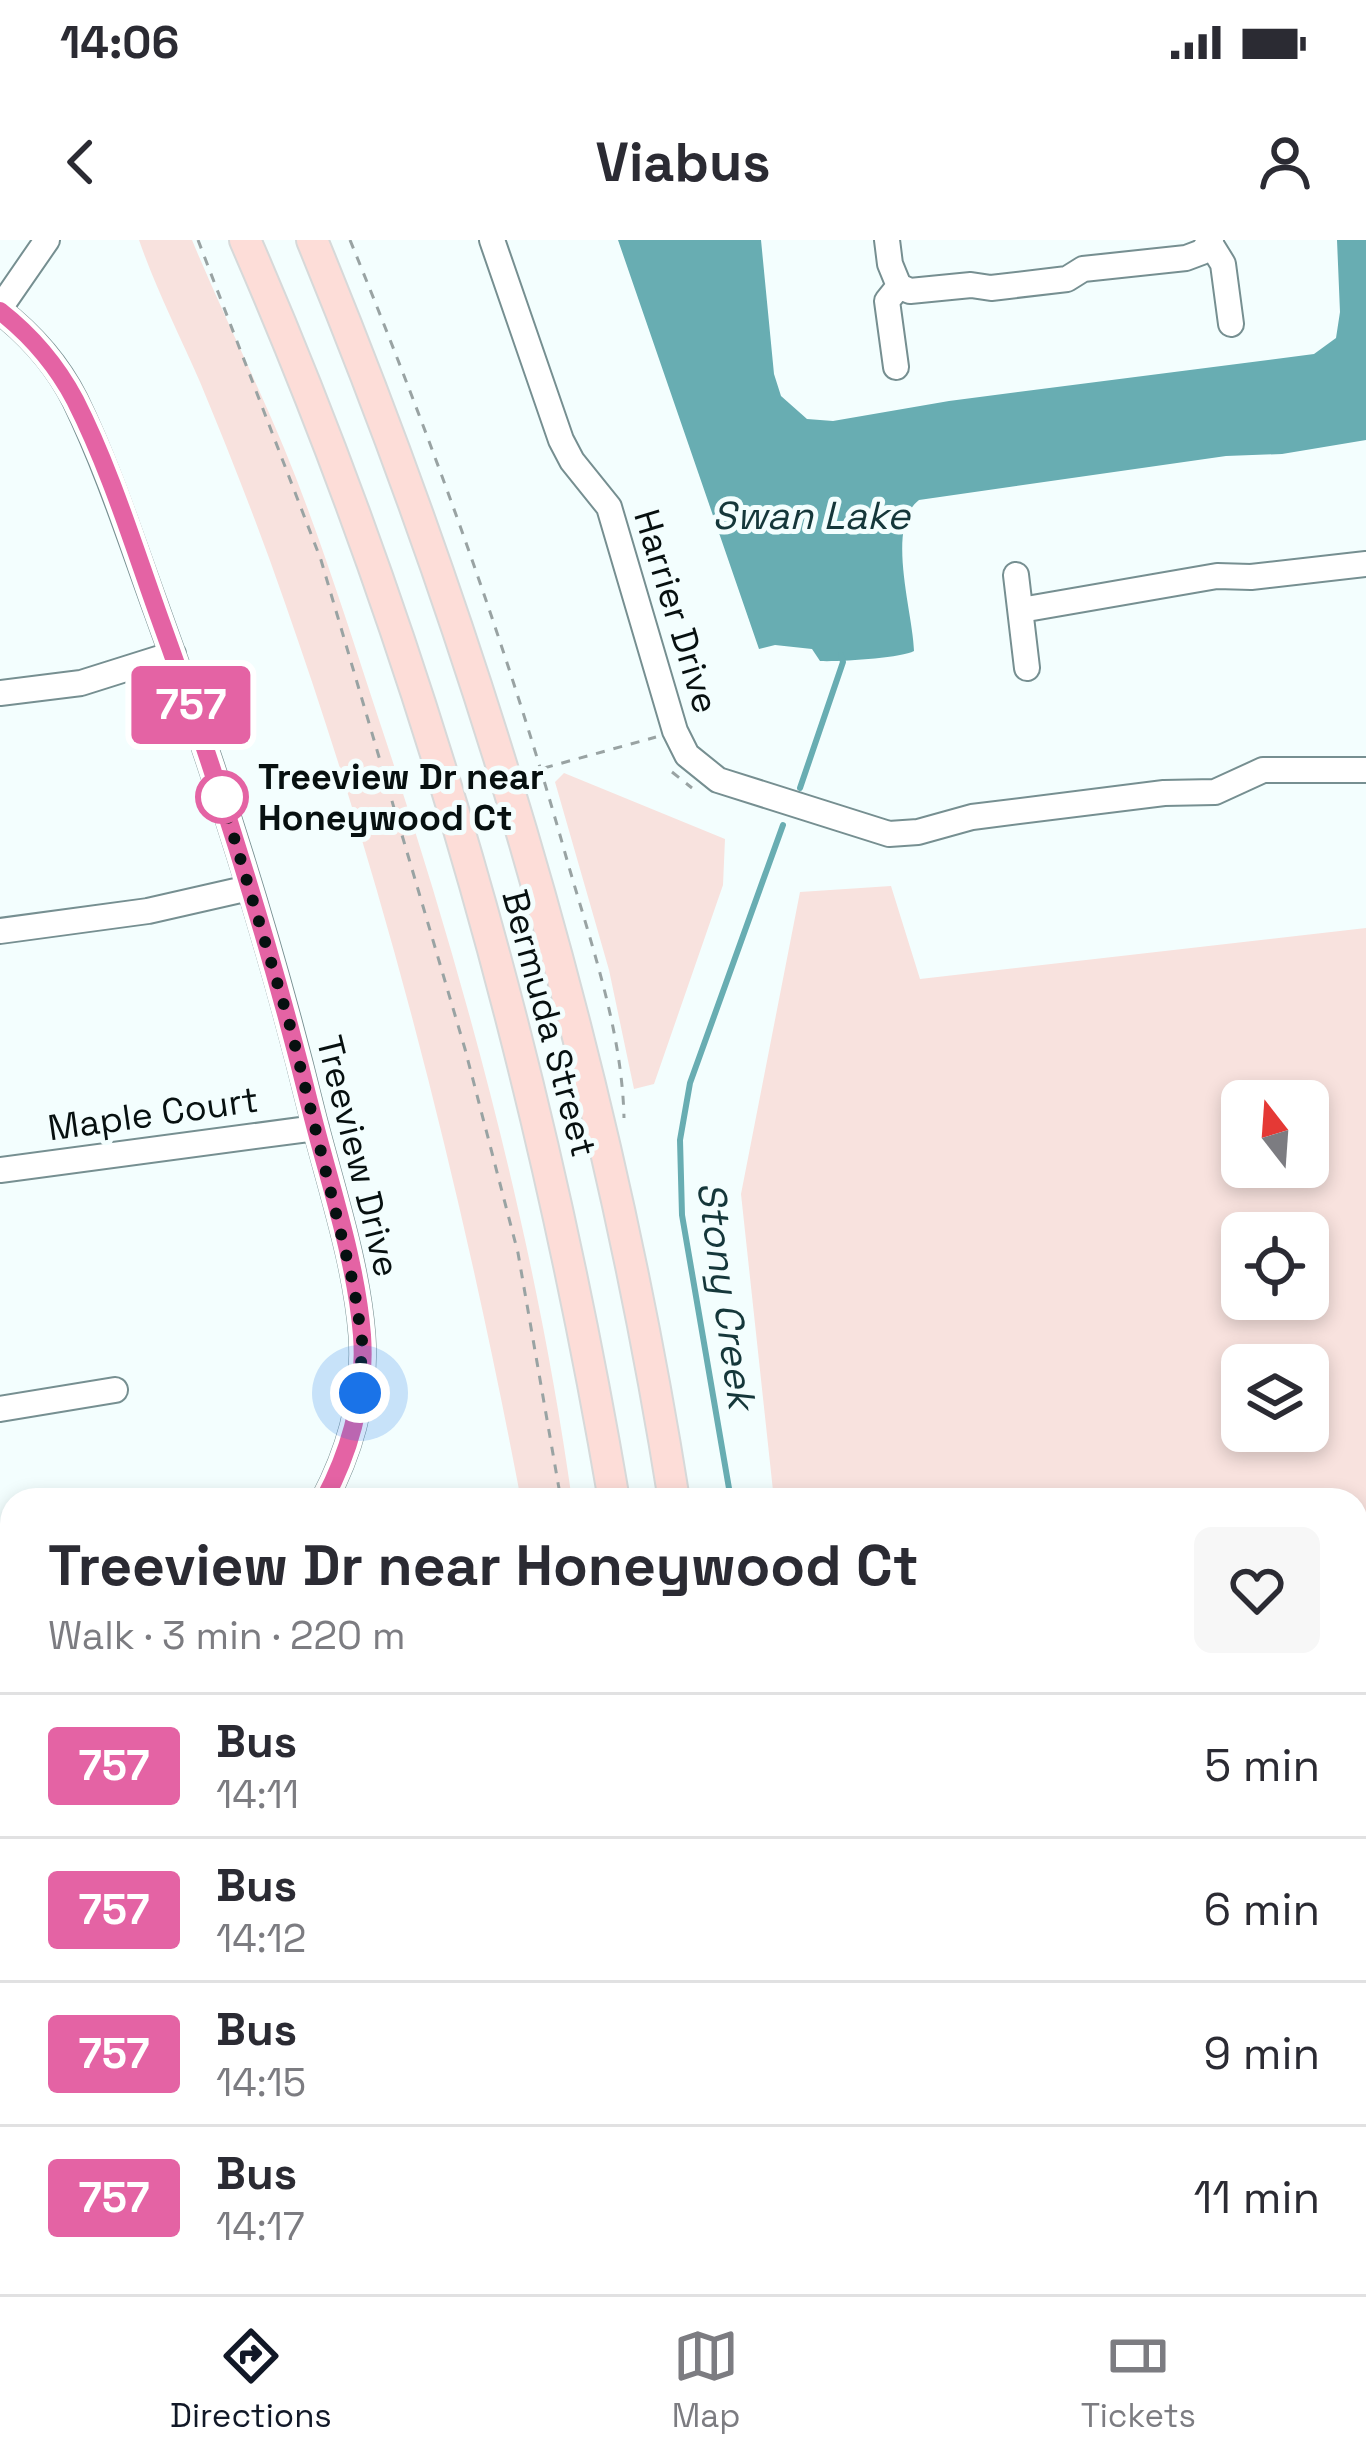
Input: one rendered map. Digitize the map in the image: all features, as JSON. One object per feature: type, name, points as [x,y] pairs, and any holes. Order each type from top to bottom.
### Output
[{"type":"main road","name":"Bermuda Street","points":[[245,240],[351,506],[461,839],[541,1135],[612,1488]]},
{"type":"main road","name":"Bermuda Street","points":[[312,240],[439,571],[542,896],[628,1247],[672,1488]]},
{"type":"street","points":[[0,309],[47,240]]},
{"type":"street","name":"Harrier Drive","points":[[492,240],[561,440],[609,507],[675,731],[695,762],[718,780],[889,834],[904,834],[972,817],[1183,791],[1215,792],[1263,770],[1366,770]]},
{"type":"street","points":[[887,240],[899,286]]},
{"type":"street","points":[[899,286],[923,291],[1067,279],[1083,269],[1186,258],[1202,252],[1210,242],[1223,264],[1231,324]]},
{"type":"street","points":[[896,367],[887,301],[899,286]]},
{"type":"street","name":"Treeview Drive","points":[[0,309],[50,358],[74,398],[106,472],[173,654],[250,888],[316,1128],[362,1340],[357,1414],[330,1488]]},
{"type":"street","points":[[1021,610],[1217,576],[1251,577],[1366,564]]},
{"type":"street","points":[[1016,574],[1027,668]]},
{"type":"street","points":[[0,693],[81,683],[173,654]]},
{"type":"street","points":[[0,931],[148,911],[250,888]]},
{"type":"street","name":"Maple Court","points":[[0,1170],[316,1128]]},
{"type":"street","points":[[0,1409],[115,1390]]},
{"type":"path","points":[[198,240],[321,560],[466,1049],[518,1253],[559,1488]]},
{"type":"path","points":[[542,769],[675,731]]},
{"type":"shaded area","points":[[139,240],[192,240],[284,448],[335,585],[411,818],[494,1107],[538,1303],[570,1488],[519,1488],[448,1159],[357,824],[255,519]]},
{"type":"shaded area","points":[[564,773],[725,839],[723,885],[654,1084],[634,1089],[609,970],[555,782]]},
{"type":"shaded area","points":[[891,886],[920,979],[1366,928],[1366,1488],[773,1488],[741,1194],[800,892]]},
{"type":"water","name":"Swan Lake","points":[[618,240],[761,240],[774,374],[781,396],[807,419],[833,421],[949,401],[1314,354],[1336,338],[1340,312],[1337,240],[1366,240],[1366,440],[919,500],[909,512],[902,549],[914,651],[883,658],[820,661],[812,649],[775,645],[759,649]]},
{"type":"waterway","name":"Stony Creek","points":[[800,788],[843,662],[841,655]]},
{"type":"waterway","name":"Stony Creek","points":[[729,1488],[682,1215],[680,1140],[690,1083],[783,825]]},
{"type":"bus line","name":"757","points":[[0,311],[50,358],[74,398],[106,472],[211,760],[291,1029],[354,1287],[362,1340],[357,1414],[330,1488]]},
{"type":"place","name":"Treeview Dr near Honeywood Ct","points":[[222,797]]},
{"type":"route","points":[[222,797],[291,1029],[354,1287],[362,1340],[360,1393]]}]
